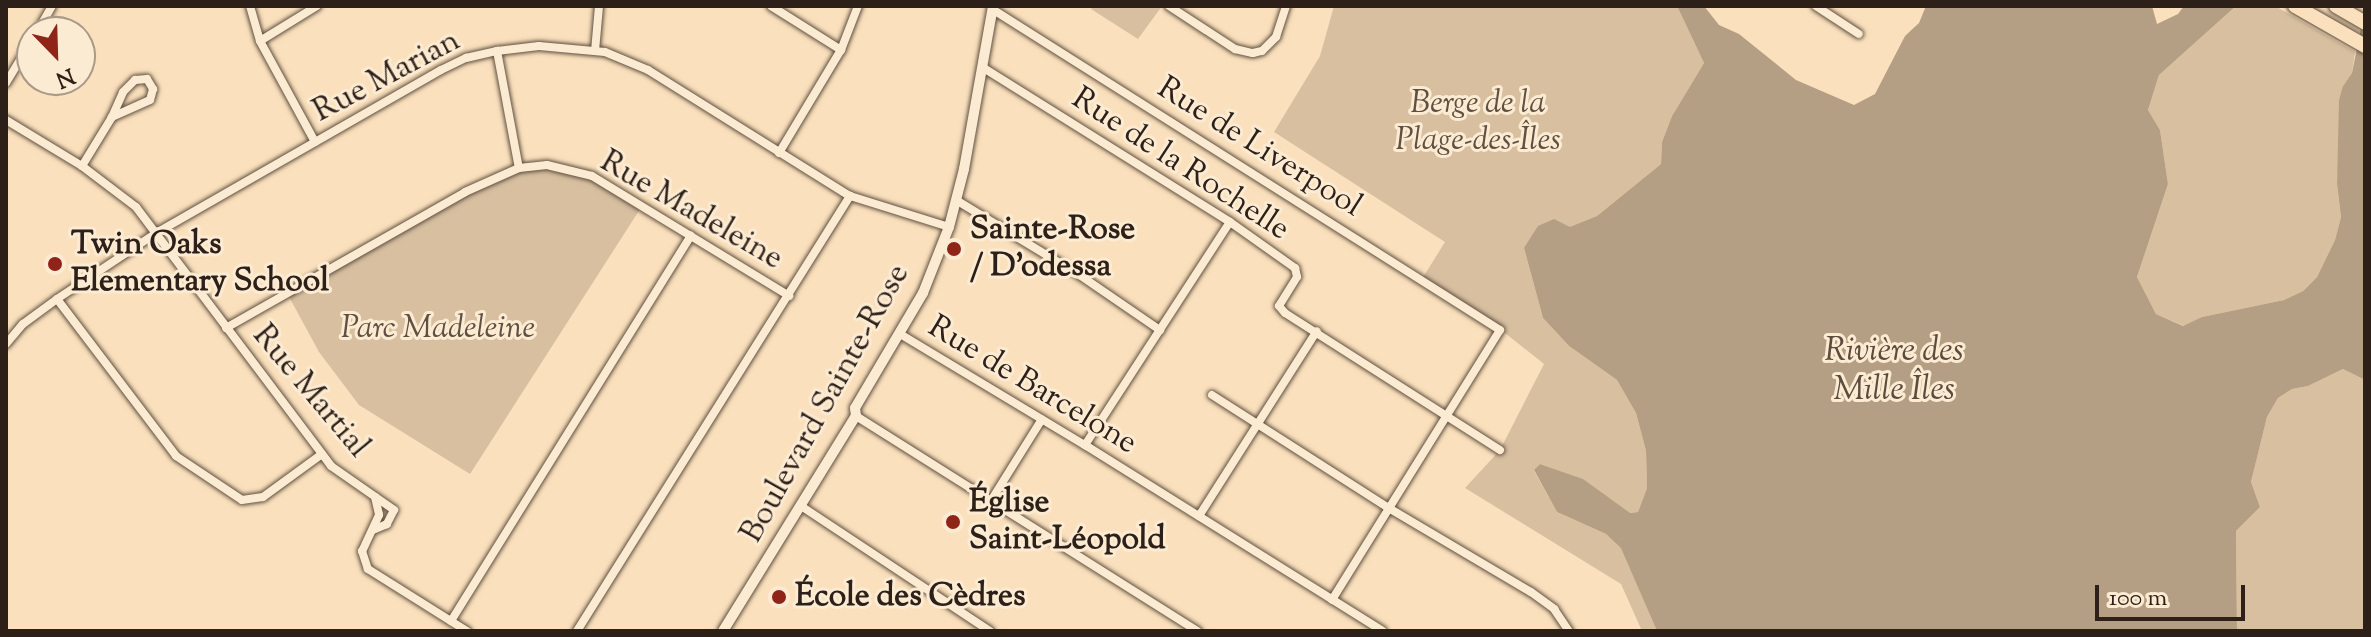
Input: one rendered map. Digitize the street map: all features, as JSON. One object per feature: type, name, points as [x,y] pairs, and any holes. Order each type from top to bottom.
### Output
[{"type":"highway","points":[[2295,6],[2365,46]]},
{"type":"highway","points":[[2336,6],[2365,23]]},
{"type":"street","points":[[250,6],[260,41],[315,142]]},
{"type":"street","points":[[260,41],[317,6]]},
{"type":"street","points":[[595,51],[599,6]]},
{"type":"street","points":[[771,6],[841,50]]},
{"type":"street","points":[[779,153],[841,50],[858,6]]},
{"type":"street","points":[[1169,6],[1235,49],[1253,53],[1262,51],[1276,37],[1286,6]]},
{"type":"street","points":[[1184,16],[1187,6]]},
{"type":"street","points":[[1816,6],[1859,34]]},
{"type":"street","name":"Boulevard Sainte-Rose","points":[[723,631],[856,416],[855,408],[923,293],[949,227],[956,200],[992,8]]},
{"type":"street","name":"Rue de Liverpool","points":[[992,8],[1500,330],[1447,416]]},
{"type":"street","name":"Rue Marian","points":[[6,344],[23,324],[158,232],[441,70],[466,58],[497,51],[539,46],[595,51],[648,70],[850,196],[949,227]]},
{"type":"street","points":[[497,51],[519,168]]},
{"type":"street","name":"Rue de la Rochelle","points":[[982,67],[1230,222],[1295,268],[1297,277],[1279,306],[1500,450]]},
{"type":"street","points":[[82,166],[112,117],[123,92],[135,80],[147,79],[153,89],[150,100],[112,117]]},
{"type":"street","name":"Rue Martial","points":[[6,120],[82,166],[136,207],[158,232],[331,466],[394,510],[387,524],[373,530]]},
{"type":"street","name":"Rue Madeleine","points":[[226,328],[465,192],[519,168],[547,165],[592,176],[789,296]]},
{"type":"street","points":[[577,631],[850,196]]},
{"type":"street","points":[[956,200],[1081,276],[1160,330]]},
{"type":"street","points":[[1085,445],[1230,222]]},
{"type":"street","points":[[451,621],[691,236]]},
{"type":"street","points":[[57,299],[176,456],[242,500],[263,497],[322,454]]},
{"type":"street","points":[[1199,516],[1317,331]]},
{"type":"street","name":"Rue de Barcelone","points":[[900,334],[1383,631]]},
{"type":"street","points":[[1212,395],[1387,507],[1531,592],[1554,609],[1569,631]]},
{"type":"street","points":[[856,416],[1198,631]]},
{"type":"street","points":[[1332,600],[1387,507],[1447,416]]},
{"type":"street","points":[[992,499],[1042,419]]},
{"type":"street","name":"Rue Martial","points":[[375,497],[379,515],[362,551],[368,569],[467,631]]},
{"type":"street","points":[[801,506],[990,631]]},
{"type":"green space","points":[[1093,6],[1162,6],[1138,39],[1091,9]]},
{"type":"green space","name":"Berge de la Plage-des-Îles","points":[[1334,6],[1677,6],[1704,63],[1672,116],[1662,142],[1661,164],[1597,216],[1524,248],[1543,318],[1569,346],[1617,380],[1636,413],[1646,451],[1647,488],[1638,512],[1629,513],[1582,479],[1540,464],[1534,471],[1557,512],[1606,534],[1622,548],[1657,631],[1642,631],[1621,584],[1465,488],[1500,450],[1544,364],[1500,329],[1422,279],[1445,242],[1274,132],[1320,56]]},
{"type":"green space","points":[[2236,6],[2275,6],[2355,52],[2352,73],[2343,86],[2337,184],[2341,217],[2335,240],[2317,277],[2303,291],[2284,300],[2202,317],[2184,326],[2156,314],[2137,277],[2168,184],[2160,130],[2148,110],[2159,75]]},
{"type":"green space","name":"Parc Madeleine","points":[[547,165],[596,178],[642,206],[470,474],[359,405],[319,352],[287,293],[465,192],[519,168]]},
{"type":"green space","points":[[2343,369],[2365,380],[2365,631],[2237,631],[2236,531],[2260,507],[2251,482],[2267,417],[2278,398],[2292,389],[2308,386]]},
{"type":"water","name":"Rivière des Mille Îles","points":[[1677,6],[1704,6],[1719,25],[1739,34],[1796,80],[1854,105],[1875,94],[1905,36],[1919,23],[1926,6],[2152,6],[2157,24],[2178,14],[2184,6],[2236,6],[2159,75],[2148,110],[2160,130],[2168,184],[2137,277],[2156,314],[2183,326],[2202,317],[2284,300],[2303,291],[2317,277],[2335,240],[2341,217],[2337,184],[2339,100],[2343,86],[2352,73],[2365,8],[2365,380],[2343,369],[2308,386],[2292,389],[2278,398],[2267,417],[2251,482],[2260,507],[2236,531],[2237,631],[1657,631],[1621,548],[1606,534],[1557,512],[1534,470],[1540,464],[1583,479],[1630,513],[1638,512],[1647,488],[1646,451],[1636,413],[1617,380],[1569,346],[1543,318],[1524,248],[1538,226],[1554,219],[1570,227],[1597,216],[1661,164],[1662,142],[1672,116],[1704,63]]},
{"type":"place","name":"Sainte-Rose / D'odessa","points":[[954,249]]},
{"type":"place","name":"Twin Oaks Elementary School","points":[[55,264]]},
{"type":"place","name":"Église Saint-Léopold","points":[[953,522]]},
{"type":"place","name":"École des Cèdres","points":[[779,597]]}]
